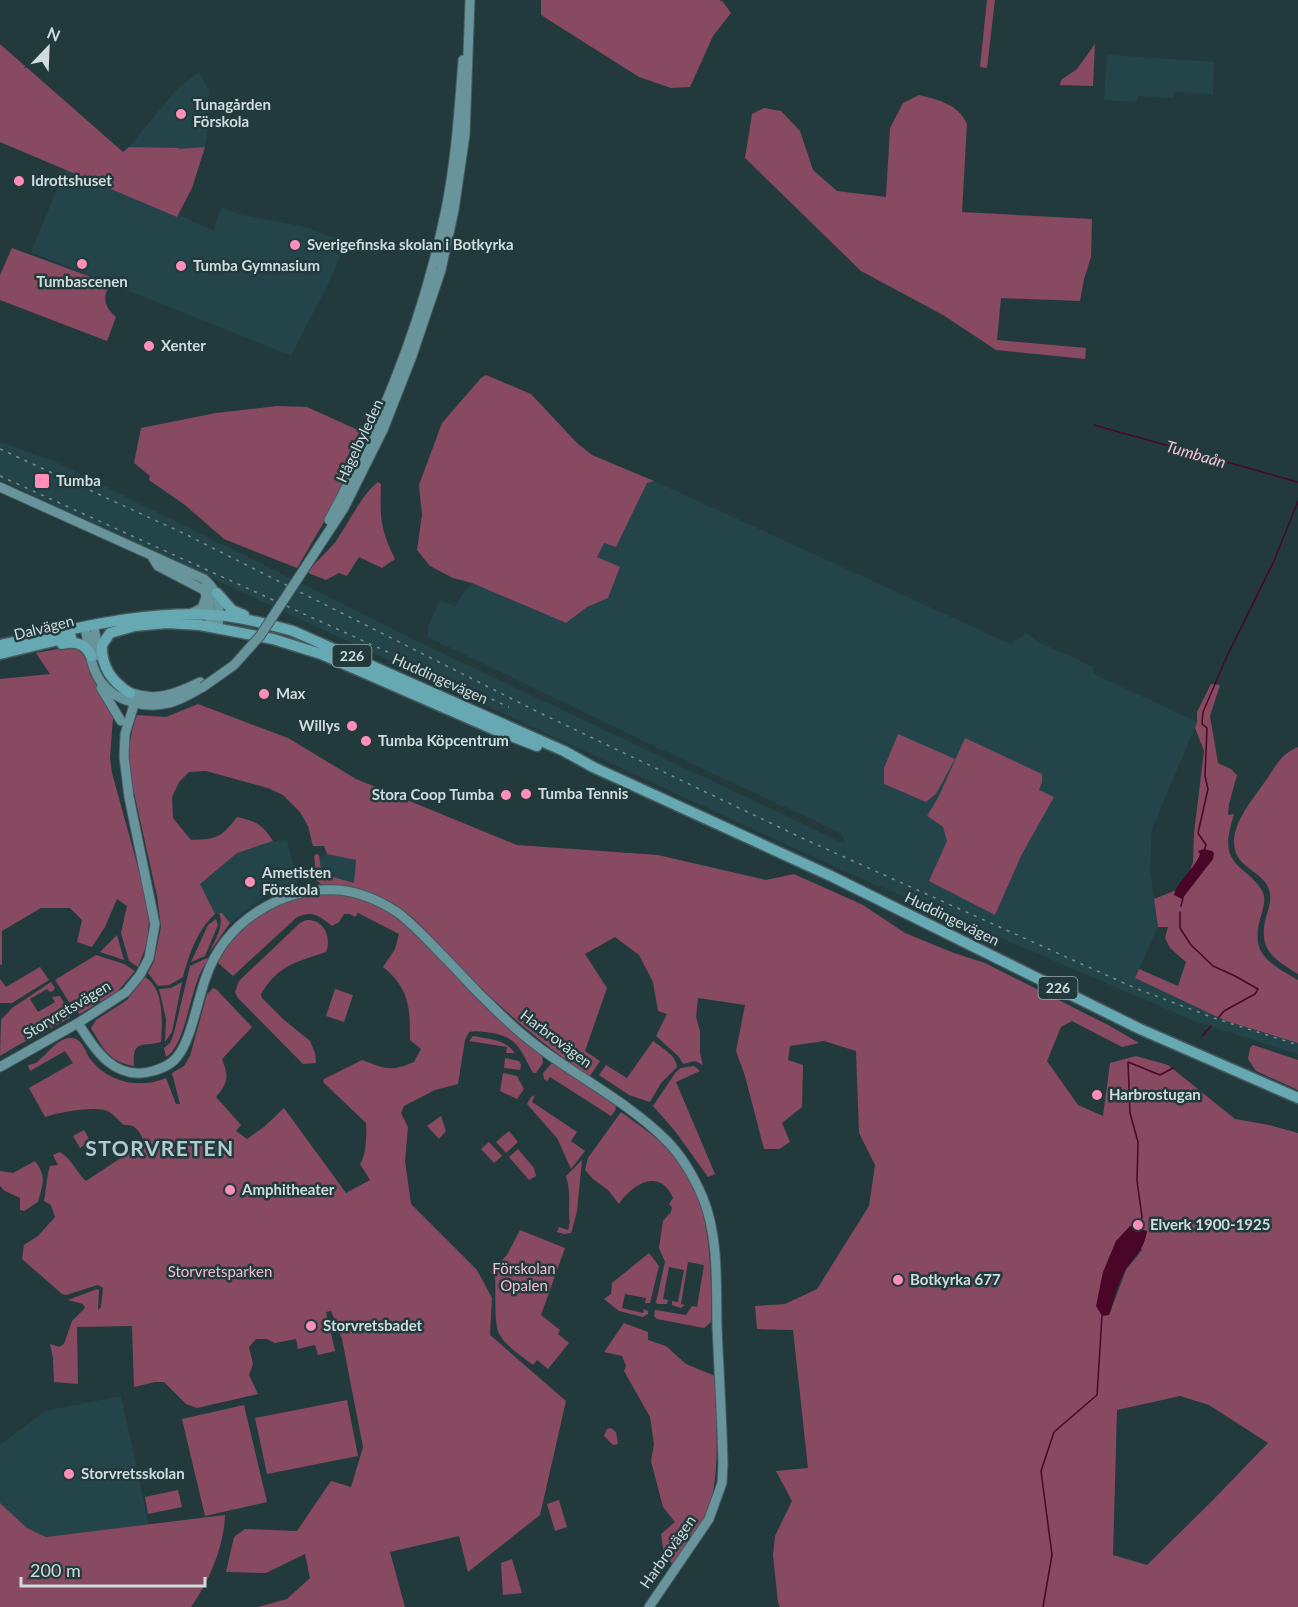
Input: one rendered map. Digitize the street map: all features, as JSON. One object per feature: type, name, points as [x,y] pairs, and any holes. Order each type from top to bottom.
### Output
[{"type":"main road","name":"Hågelbyleden","points":[[308,559],[376,427],[407,348],[433,268],[455,155],[464,45],[465,0]]},
{"type":"main road","name":"Hågelbyleden","points":[[132,697],[169,695],[201,684],[231,660],[256,634],[344,508],[383,430],[412,356],[441,270],[454,210],[465,135],[470,0]]},
{"type":"main road","points":[[0,487],[204,579],[232,610],[258,622]]},
{"type":"main road","points":[[151,556],[158,566],[204,590],[209,596],[214,622]]},
{"type":"main road","points":[[190,614],[202,608],[206,597],[204,590]]},
{"type":"main road","points":[[214,622],[220,602],[217,593]]},
{"type":"main road","name":"Huddingevägen","points":[[0,645],[167,615],[190,614],[321,654],[493,729],[593,767]]},
{"type":"main road","name":"Huddingevägen","points":[[90,629],[167,623],[258,622],[293,631],[495,719],[593,767],[831,876],[1140,1029],[1298,1098]]},
{"type":"main road","points":[[132,697],[118,686],[108,672],[104,663],[102,645],[110,633],[135,626]]},
{"type":"main road","points":[[90,629],[93,672],[121,722]]},
{"type":"main road","points":[[90,629],[108,679],[132,697]]},
{"type":"main road","name":"Dalvägen","points":[[0,655],[90,629]]},
{"type":"main road","points":[[0,655],[75,642],[84,646],[91,656],[101,682],[116,696],[132,697]]},
{"type":"main road","name":"Storvretsvägen","points":[[129,797],[118,757],[121,722],[132,697]]},
{"type":"main road","name":"Storvretsvägen","points":[[0,1067],[78,1023],[126,992],[141,972],[153,944],[155,924],[129,797],[124,746],[132,697]]},
{"type":"main road","name":"Harbrovägen","points":[[78,1023],[97,1052],[109,1064],[143,1073],[166,1066],[177,1058],[185,1042],[212,961],[228,937],[242,923],[272,903],[297,893],[339,890],[353,892],[382,903],[407,919],[515,1028],[551,1056],[637,1114],[674,1149],[688,1167],[700,1191],[711,1224],[716,1282],[722,1483],[709,1520],[649,1607]]},
{"type":"shaded area","points":[[1107,55],[1214,62],[1213,95],[1174,92],[1173,98],[1138,96],[1137,102],[1104,100]]},
{"type":"shaded area","name":"Tunagården Förskola","points":[[199,72],[209,91],[205,147],[166,150],[129,147],[177,89]]},
{"type":"shaded area","name":"Tumba Gymnasium","points":[[68,163],[213,231],[222,207],[240,215],[302,226],[346,242],[330,280],[291,356],[31,252]]},
{"type":"shaded area","points":[[0,442],[54,461],[423,644],[845,844],[841,833],[428,637],[428,626],[440,600],[456,607],[461,596],[472,583],[566,623],[587,607],[608,598],[596,557],[604,542],[616,547],[647,483],[654,481],[1010,644],[1023,636],[1025,632],[1038,642],[1092,666],[1094,674],[1197,722],[1152,829],[1150,870],[1158,927],[1135,978],[1226,1021],[1298,1043],[1298,1054],[1197,1022],[837,868],[0,480]],"holes":[[[939,796],[1022,854],[995,915],[947,841],[943,827],[927,816]]]},
{"type":"shaded area","name":"Ametisten Förskola","points":[[287,840],[298,886],[259,900],[230,923],[222,913],[215,914],[200,884],[237,853],[273,841]]},
{"type":"shaded area","points":[[1204,849],[1214,853],[1213,859],[1182,899],[1174,895],[1197,860],[1200,854],[1198,851]]},
{"type":"shaded area","points":[[327,854],[356,860],[354,883],[333,877],[322,878],[319,858]]},
{"type":"shaded area","points":[[1130,1226],[1147,1231],[1146,1237],[1142,1247],[1123,1274],[1109,1315],[1102,1316],[1096,1306],[1103,1272],[1116,1241]]},
{"type":"shaded area","name":"Storvretsskolan","points":[[121,1396],[149,1526],[46,1537],[27,1528],[0,1503],[0,1445],[45,1411]]},
{"type":"green space","points":[[541,0],[719,0],[731,13],[713,36],[690,87],[671,88],[639,77],[541,15]]},
{"type":"green space","points":[[987,0],[995,0],[987,68],[980,67]]},
{"type":"green space","points":[[0,44],[123,152],[129,147],[179,149],[205,147],[192,188],[177,217],[0,142]]},
{"type":"green space","points":[[1095,44],[1093,86],[1060,85],[1061,80],[1077,69]]},
{"type":"green space","points":[[919,95],[953,107],[967,124],[962,212],[1092,219],[1091,257],[1080,301],[1001,298],[997,340],[1086,348],[1085,359],[996,350],[943,315],[861,271],[745,158],[752,114],[764,108],[781,111],[800,131],[813,170],[837,191],[886,197],[890,128],[903,103]]},
{"type":"green space","points":[[12,248],[110,284],[105,298],[109,309],[116,317],[107,341],[0,300],[0,275]]},
{"type":"green space","points":[[486,375],[531,394],[577,443],[592,455],[654,481],[647,483],[616,547],[604,543],[597,557],[620,567],[608,598],[587,607],[566,623],[472,583],[453,578],[430,566],[417,550],[422,515],[419,485],[442,423]]},
{"type":"green space","points":[[277,406],[307,407],[358,430],[364,442],[331,510],[297,568],[224,539],[185,505],[149,480],[150,476],[134,463],[141,428],[216,413]]},
{"type":"green space","points":[[378,482],[381,484],[381,514],[384,531],[395,559],[382,568],[359,557],[347,576],[339,573],[326,580],[308,573],[336,541],[361,501]]},
{"type":"green space","points":[[74,646],[84,650],[90,674],[112,712],[110,758],[112,773],[147,900],[149,920],[145,949],[138,967],[129,961],[121,933],[127,906],[117,899],[105,927],[92,947],[77,942],[82,920],[70,908],[41,908],[2,931],[2,964],[0,965],[0,679],[50,674],[36,653]]},
{"type":"green space","points":[[1211,684],[1220,685],[1210,716],[1218,763],[1231,769],[1237,775],[1229,804],[1228,815],[1234,814],[1228,846],[1233,859],[1253,879],[1264,896],[1258,940],[1264,956],[1298,980],[1298,1043],[1226,1021],[1135,978],[1139,969],[1178,986],[1186,962],[1170,948],[1165,938],[1168,927],[1158,927],[1154,899],[1179,889],[1189,874],[1193,862],[1194,833],[1204,751],[1195,728],[1197,712]]},
{"type":"green space","points":[[198,704],[288,738],[356,779],[517,845],[658,855],[766,880],[794,874],[863,905],[905,933],[985,963],[1139,1043],[1122,1047],[1072,1021],[1061,1027],[1047,1061],[1078,1105],[1103,1116],[1110,1063],[1136,1056],[1168,1065],[1235,1119],[1298,1133],[1298,1607],[780,1607],[773,1555],[775,1536],[792,1501],[776,1471],[808,1468],[793,1330],[757,1329],[755,1306],[785,1304],[817,1289],[869,1206],[875,1165],[859,1133],[856,1051],[824,1041],[790,1046],[788,1060],[803,1065],[802,1107],[782,1123],[790,1142],[779,1149],[764,1149],[736,1051],[745,1005],[698,998],[696,1017],[700,1031],[700,1053],[703,1065],[695,1061],[683,1064],[679,1057],[656,1036],[667,1014],[658,1011],[653,982],[639,955],[615,937],[585,954],[607,988],[585,1051],[600,1061],[590,1076],[540,1040],[509,1014],[416,921],[395,904],[360,890],[321,884],[317,881],[314,856],[316,854],[319,855],[322,878],[333,877],[354,883],[356,860],[327,854],[324,846],[313,846],[308,826],[300,812],[283,795],[268,788],[206,771],[189,772],[179,782],[172,797],[173,818],[191,840],[218,836],[237,817],[258,824],[273,841],[237,853],[200,884],[215,914],[199,935],[183,977],[169,985],[158,986],[148,973],[154,961],[161,927],[157,896],[129,770],[129,756],[131,736],[137,715],[166,717]],"holes":[[[1130,1226],[1142,1250],[1126,1270],[1109,1315]],[[1180,1396],[1209,1405],[1268,1443],[1147,1565],[1113,1555],[1117,1410]]]},
{"type":"green space","points":[[898,734],[955,759],[936,794],[926,802],[884,784],[884,768]]},
{"type":"green space","points":[[965,738],[1042,774],[1039,790],[1054,797],[1022,854],[995,915],[929,881],[947,841],[943,827],[927,816],[939,796]]},
{"type":"green space","points":[[1298,747],[1298,974],[1269,952],[1264,937],[1264,928],[1270,904],[1269,890],[1267,884],[1239,859],[1234,844],[1237,825],[1247,807],[1280,760]]},
{"type":"green space","name":"Storvretsparken","points":[[340,894],[381,908],[416,931],[542,1054],[543,1063],[536,1073],[533,1073],[522,1052],[509,1038],[493,1033],[469,1032],[465,1040],[458,1084],[435,1090],[404,1106],[401,1113],[408,1127],[405,1161],[411,1204],[477,1270],[492,1298],[490,1335],[566,1401],[540,1515],[468,1572],[459,1536],[390,1552],[405,1607],[258,1607],[287,1599],[310,1578],[305,1554],[266,1573],[226,1572],[234,1537],[245,1529],[297,1531],[331,1481],[351,1487],[363,1447],[342,1339],[331,1311],[326,1312],[335,1351],[318,1355],[315,1345],[298,1349],[296,1339],[275,1343],[267,1339],[256,1339],[249,1347],[253,1364],[249,1375],[258,1394],[197,1408],[186,1404],[164,1382],[134,1387],[132,1326],[77,1327],[78,1384],[54,1382],[50,1344],[59,1347],[64,1344],[72,1321],[85,1308],[83,1304],[68,1300],[97,1289],[99,1290],[98,1310],[101,1307],[103,1288],[98,1285],[66,1295],[62,1294],[22,1259],[24,1245],[38,1236],[55,1217],[51,1205],[44,1201],[50,1166],[58,1165],[53,1155],[60,1152],[64,1155],[86,1181],[145,1142],[135,1127],[124,1125],[104,1110],[74,1110],[45,1117],[29,1088],[73,1063],[65,1051],[30,1071],[28,1065],[37,1062],[60,1041],[74,1038],[81,1043],[98,1068],[116,1079],[146,1083],[166,1078],[176,1104],[180,1104],[172,1073],[184,1066],[190,1056],[207,994],[213,988],[216,989],[252,1027],[222,1059],[226,1080],[216,1097],[241,1125],[236,1131],[247,1139],[284,1108],[346,1193],[370,1180],[360,1164],[365,1151],[366,1123],[323,1082],[324,1079],[362,1060],[388,1068],[406,1065],[414,1062],[421,1049],[410,1040],[409,1009],[403,991],[399,983],[383,967],[395,949],[399,934],[358,913],[355,917],[344,914],[339,922],[332,926],[320,917],[308,914],[297,917],[233,976],[217,962],[233,939],[269,909],[301,895]]},
{"type":"green space","points":[[219,913],[222,913],[230,923],[209,953],[220,928]]},
{"type":"green space","points":[[216,919],[218,925],[205,956],[191,962],[208,925]]},
{"type":"green space","points":[[306,920],[318,922],[325,930],[328,941],[326,952],[282,970],[261,994],[262,998],[283,1019],[310,1041],[316,1063],[303,1064],[238,998],[235,992],[239,981],[300,923]]},
{"type":"green space","points":[[117,935],[124,960],[100,952]]},
{"type":"green space","points":[[96,955],[124,964],[135,971],[118,991],[80,1014],[75,1011],[55,980]]},
{"type":"green space","points":[[207,958],[209,960],[197,981],[179,1039],[166,1057],[164,1048],[170,1043],[174,1033],[190,966]]},
{"type":"green space","points":[[40,967],[49,980],[12,1003],[0,1003],[0,979],[6,987]]},
{"type":"green space","points":[[145,977],[151,982],[159,998],[162,1016],[161,1042],[137,1048],[134,1066],[118,1061],[108,1053],[91,1028],[96,1020],[127,1000]]},
{"type":"green space","points":[[51,982],[55,988],[53,991],[50,992],[47,989],[30,999],[38,1012],[55,1002],[52,997],[60,996],[70,1018],[0,1056],[1,1020],[12,1008]]},
{"type":"green space","points":[[182,982],[172,1032],[165,1042],[166,1019],[159,989],[171,988]]},
{"type":"green space","points":[[335,989],[353,995],[344,1022],[326,1016]]},
{"type":"green space","points":[[473,1036],[502,1042],[515,1053],[506,1053],[507,1047],[469,1041]]},
{"type":"green space","points":[[653,1041],[671,1055],[677,1067],[661,1083],[650,1102],[629,1095],[599,1075],[606,1065],[627,1078]]},
{"type":"green space","points":[[1253,1045],[1298,1060],[1298,1090],[1256,1071],[1248,1059],[1250,1048]]},
{"type":"green space","points":[[505,1058],[519,1061],[520,1070],[504,1068]]},
{"type":"green space","points":[[552,1063],[616,1106],[611,1116],[550,1077],[547,1081],[544,1079],[543,1073]]},
{"type":"green space","points":[[694,1066],[700,1071],[676,1082],[715,1174],[708,1177],[675,1131],[653,1106],[676,1072],[681,1068]]},
{"type":"green space","points":[[503,1073],[517,1076],[524,1089],[517,1099],[500,1091]]},
{"type":"green space","points":[[535,1095],[532,1102],[577,1132],[571,1141],[585,1151],[571,1169],[557,1138],[527,1104]]},
{"type":"green space","points":[[621,1112],[654,1136],[672,1153],[695,1190],[706,1231],[711,1274],[711,1322],[704,1328],[657,1319],[654,1316],[655,1310],[686,1315],[692,1306],[697,1307],[704,1265],[688,1262],[681,1304],[685,1305],[681,1308],[672,1305],[672,1301],[678,1302],[684,1270],[669,1267],[663,1299],[668,1300],[667,1304],[657,1304],[665,1262],[659,1248],[663,1221],[671,1212],[672,1207],[669,1204],[673,1198],[668,1189],[661,1183],[646,1182],[632,1190],[619,1204],[608,1190],[585,1170],[588,1158]]},
{"type":"green space","points":[[441,1116],[446,1131],[439,1139],[427,1126]]},
{"type":"green space","points":[[84,1130],[90,1141],[80,1148],[73,1136]]},
{"type":"green space","points":[[509,1131],[518,1142],[506,1153],[496,1142]]},
{"type":"green space","points":[[489,1142],[502,1156],[494,1163],[481,1149]]},
{"type":"green space","points":[[518,1149],[534,1168],[536,1176],[529,1180],[509,1157]]},
{"type":"green space","points":[[582,1160],[577,1211],[571,1233],[557,1232],[559,1227],[568,1230],[569,1224],[569,1189],[566,1176]]},
{"type":"green space","points":[[35,1161],[43,1176],[38,1202],[24,1211],[20,1210],[20,1198],[0,1186],[0,1171],[13,1173]]},
{"type":"green space","name":"Förskolan Opalen","points":[[520,1230],[565,1248],[541,1315],[560,1330],[558,1334],[569,1343],[548,1369],[537,1360],[533,1365],[513,1350],[498,1331],[495,1277],[490,1272],[507,1255]]},
{"type":"green space","points":[[649,1253],[659,1266],[650,1303],[645,1303],[646,1298],[625,1294],[622,1308],[643,1313],[644,1309],[648,1311],[648,1314],[643,1317],[619,1311],[604,1299],[611,1294],[612,1283]]},
{"type":"green space","points":[[624,1323],[648,1332],[648,1340],[666,1346],[686,1364],[715,1376],[717,1449],[713,1492],[702,1521],[674,1565],[664,1555],[661,1534],[675,1522],[663,1507],[651,1461],[654,1444],[650,1417],[624,1371],[626,1366],[622,1356],[604,1352]]},
{"type":"green space","points":[[347,1400],[358,1456],[267,1474],[255,1418]]},
{"type":"green space","points":[[244,1405],[267,1502],[205,1516],[182,1419]]},
{"type":"green space","points":[[611,1428],[616,1432],[618,1444],[613,1445],[604,1436],[607,1429]]},
{"type":"green space","points":[[178,1490],[182,1507],[148,1514],[145,1497]]},
{"type":"green space","points":[[559,1500],[567,1527],[555,1531],[547,1504]]},
{"type":"green space","points":[[0,1503],[27,1528],[46,1537],[225,1515],[219,1551],[204,1586],[191,1607],[0,1607]]},
{"type":"green space","points":[[512,1559],[522,1593],[503,1595],[501,1563]]},
{"type":"waterway","name":"Tumbaån","points":[[372,247],[392,244],[425,247]]},
{"type":"waterway","name":"Tumbaån","points":[[1094,425],[1298,482]]},
{"type":"waterway","points":[[1204,851],[1206,845],[1198,833],[1208,789],[1205,776],[1207,728],[1202,724],[1203,712],[1227,656],[1274,561],[1298,501]]},
{"type":"waterway","points":[[1181,906],[1183,898]]},
{"type":"waterway","points":[[1180,912],[1180,928],[1191,945],[1213,966],[1258,989],[1255,994],[1224,1011],[1219,1017]]},
{"type":"waterway","points":[[1202,1036],[1211,1026]]},
{"type":"waterway","points":[[1138,1229],[1142,1217],[1137,1181],[1138,1142],[1130,1113],[1128,1062],[1160,1075],[1173,1068]]},
{"type":"waterway","points":[[1043,1607],[1052,1555],[1041,1471],[1054,1432],[1097,1395],[1102,1316]]},
{"type":"railway","points":[[0,449],[183,533],[538,712],[802,838],[1135,988],[1214,1018],[1298,1045]]},
{"type":"railway","points":[[0,476],[509,707]]},
{"type":"place","name":"Tunagården Förskola","points":[[181,114]]},
{"type":"place","name":"Idrottshuset","points":[[19,181]]},
{"type":"place","name":"Sverigefinska skolan i Botkyrka","points":[[295,245]]},
{"type":"place","name":"Tumbascenen","points":[[82,264]]},
{"type":"place","name":"Tumba Gymnasium","points":[[181,266]]},
{"type":"place","name":"Xenter","points":[[149,346]]},
{"type":"place","name":"Tumba","points":[[42,481]]},
{"type":"place","name":"Max","points":[[264,694]]},
{"type":"place","name":"Willys","points":[[352,726]]},
{"type":"place","name":"Tumba Köpcentrum","points":[[366,741]]},
{"type":"place","name":"Tumba Tennis","points":[[526,794]]},
{"type":"place","name":"Stora Coop Tumba","points":[[506,795]]},
{"type":"place","name":"Ametisten Förskola","points":[[250,882]]},
{"type":"place","name":"Harbrostugan","points":[[1097,1095]]},
{"type":"place","name":"Amphitheater","points":[[230,1190]]},
{"type":"place","name":"Elverk 1900-1925","points":[[1138,1225]]},
{"type":"place","name":"Botkyrka 677","points":[[898,1280]]},
{"type":"place","name":"Storvretsbadet","points":[[311,1326]]},
{"type":"place","name":"Storvretsskolan","points":[[69,1474]]},
{"type":"district","name":"STORVRETEN","points":[[160,1149]]}]
